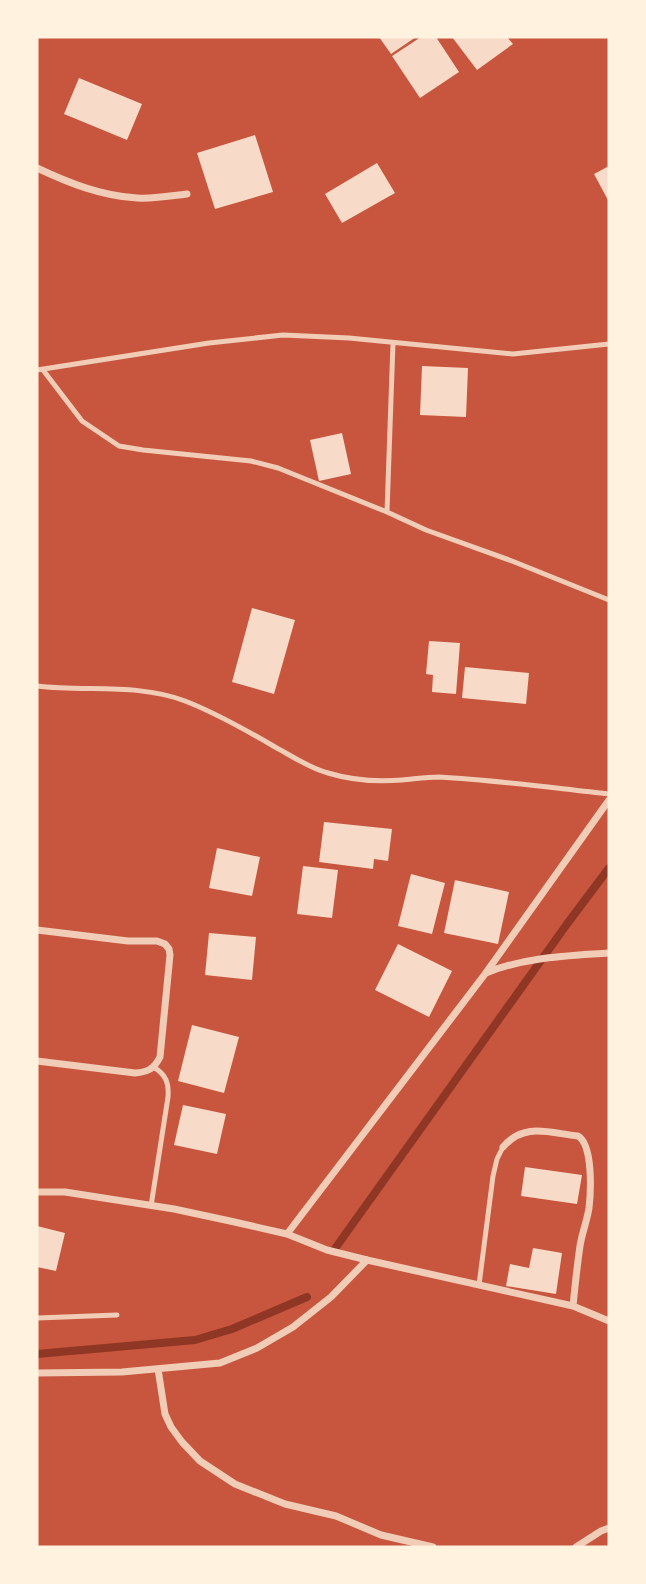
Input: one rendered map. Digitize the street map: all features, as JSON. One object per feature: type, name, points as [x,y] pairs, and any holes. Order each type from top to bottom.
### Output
[{"type":"street","points":[[37,168],[68,183],[96,192],[138,199],[187,194]]},
{"type":"street","points":[[287,1234],[485,974],[609,800]]},
{"type":"street","points":[[37,930],[128,941],[157,941],[165,944],[170,955],[160,1056],[153,1067],[146,1072],[135,1073],[37,1061]]},
{"type":"street","points":[[485,974],[500,967],[520,963],[609,953]]},
{"type":"street","points":[[502,1147],[510,1138],[532,1130],[584,1139],[589,1164],[589,1207],[580,1248],[573,1306]]},
{"type":"street","points":[[37,1192],[65,1192],[174,1209],[287,1234],[327,1250],[573,1306],[609,1321]]},
{"type":"street","points":[[37,1373],[122,1371],[220,1363],[257,1348],[293,1327],[331,1297],[367,1260]]},
{"type":"street","points":[[158,1369],[165,1414],[171,1427],[200,1461],[235,1484],[285,1504],[336,1517],[381,1535],[433,1547]]},
{"type":"street","points":[[576,1547],[609,1528]]},
{"type":"lane","points":[[40,370],[209,343],[283,335],[349,338],[513,354],[609,344]]},
{"type":"lane","points":[[387,512],[393,343]]},
{"type":"lane","points":[[40,370],[82,421],[119,446],[251,461],[278,468],[426,530],[609,600]]},
{"type":"lane","points":[[37,686],[152,692],[222,717],[327,773],[358,779],[385,781],[430,777],[469,778],[609,794]]},
{"type":"lane","points":[[151,1206],[169,1087],[166,1078],[153,1067]]},
{"type":"lane","points":[[479,1285],[493,1176],[502,1147]]},
{"type":"lane","points":[[37,1318],[117,1315]]},
{"type":"building","points":[[379,37],[416,37],[391,54]]},
{"type":"building","points":[[421,37],[436,37],[459,72],[420,98],[392,56]]},
{"type":"building","points":[[452,37],[507,37],[513,44],[477,70]]},
{"type":"building","points":[[79,78],[142,104],[127,140],[64,114]]},
{"type":"building","points":[[255,135],[273,192],[215,209],[197,153]]},
{"type":"building","points":[[377,163],[395,193],[342,223],[325,194]]},
{"type":"building","points":[[609,166],[609,202],[594,174]]},
{"type":"building","points":[[422,366],[468,368],[466,417],[420,415]]},
{"type":"building","points":[[342,433],[351,474],[319,481],[310,440]]},
{"type":"building","points":[[252,608],[295,620],[274,694],[232,682]]},
{"type":"building","points":[[429,641],[460,643],[456,694],[432,692],[433,675],[426,674]]},
{"type":"building","points":[[465,667],[529,673],[526,704],[462,698]]},
{"type":"building","points":[[324,822],[392,829],[388,861],[374,859],[373,869],[319,862]]},
{"type":"building","points":[[217,848],[260,857],[252,896],[209,888]]},
{"type":"building","points":[[303,866],[338,870],[332,918],[297,914]]},
{"type":"building","points":[[411,874],[445,883],[432,934],[398,926]]},
{"type":"building","points":[[455,880],[509,892],[498,944],[444,933]]},
{"type":"building","points":[[209,933],[256,937],[252,980],[205,975]]},
{"type":"building","points":[[398,944],[452,971],[429,1017],[375,990]]},
{"type":"building","points":[[192,1025],[239,1037],[224,1093],[178,1081]]},
{"type":"building","points":[[183,1105],[226,1114],[217,1154],[174,1145]]},
{"type":"building","points":[[525,1167],[582,1175],[577,1204],[521,1196]]},
{"type":"building","points":[[37,1226],[65,1233],[56,1271],[37,1267]]},
{"type":"building","points":[[533,1248],[562,1253],[556,1294],[506,1286],[510,1264],[529,1268]]},
{"type":"waterway","points":[[334,1250],[609,868]]},
{"type":"waterway","points":[[37,1354],[195,1340],[232,1329],[307,1297]]}]
